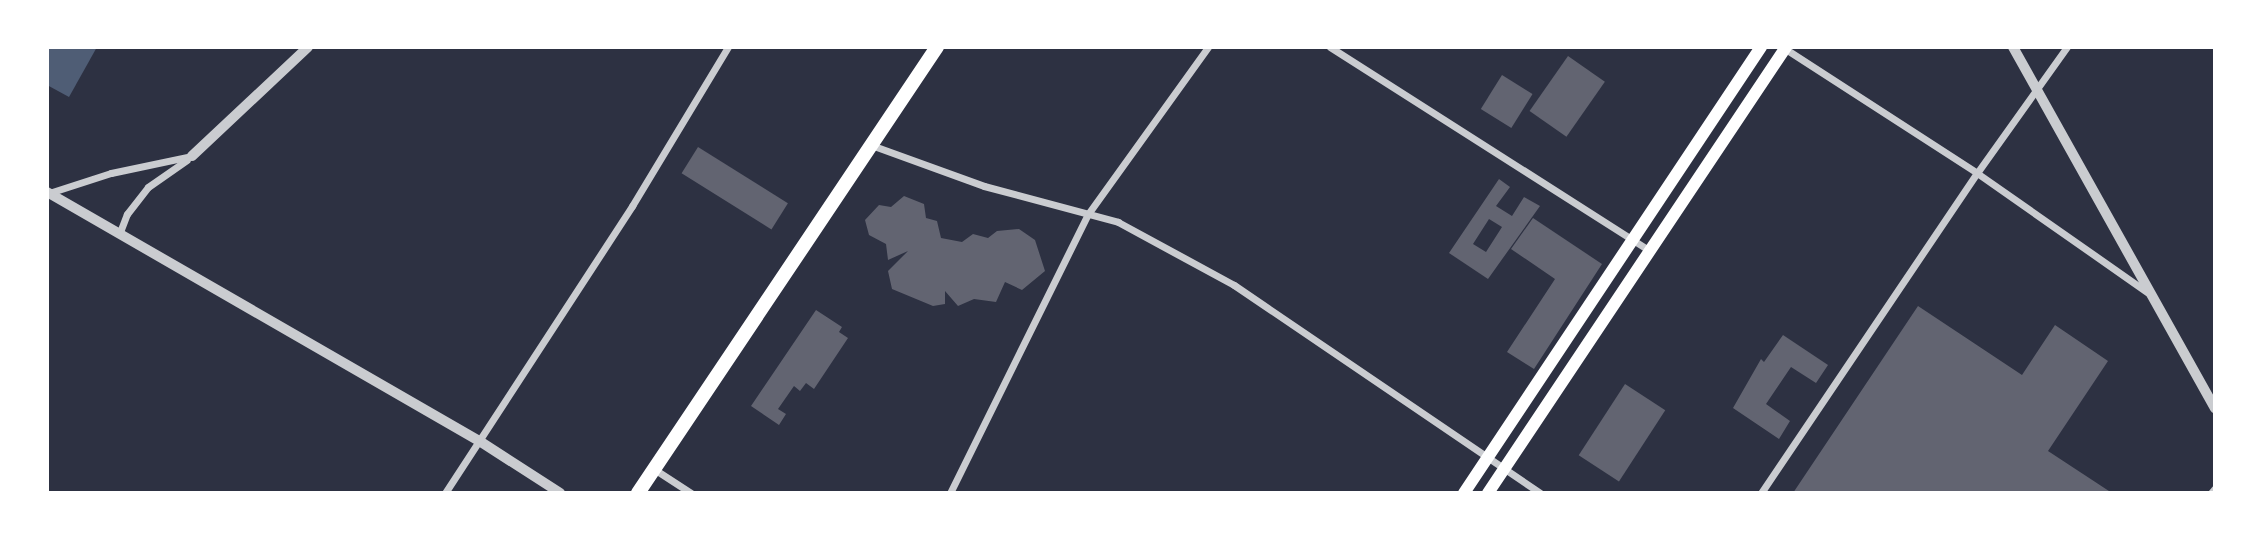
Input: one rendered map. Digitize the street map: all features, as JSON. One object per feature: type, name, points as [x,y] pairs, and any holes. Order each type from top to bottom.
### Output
[{"type":"highway","points":[[638,493],[937,47]]},
{"type":"main road","points":[[1464,493],[1761,47]]},
{"type":"main road","points":[[1488,493],[1785,48]]},
{"type":"street","points":[[120,232],[127,214],[148,187],[192,156],[308,47]]},
{"type":"street","points":[[445,493],[481,442],[728,47]]},
{"type":"street","points":[[950,493],[1088,214],[1208,47]]},
{"type":"street","points":[[1330,47],[1649,250]]},
{"type":"street","points":[[2013,47],[2147,292],[2215,408]]},
{"type":"street","points":[[1761,493],[1977,173],[2067,47]]},
{"type":"street","points":[[1785,48],[1977,173],[2147,292]]},
{"type":"street","points":[[870,145],[984,186],[1118,222],[1234,285],[1539,493]]},
{"type":"street","points":[[48,193],[111,173],[192,156]]},
{"type":"street","points":[[48,193],[481,442],[560,493]]},
{"type":"street","points":[[653,469],[691,493]]},
{"type":"street","points":[[2211,493],[2215,488]]},
{"type":"water","points":[[47,47],[97,47],[69,97],[47,85]]},
{"type":"building","points":[[1568,56],[1605,82],[1566,137],[1530,111]]},
{"type":"building","points":[[1502,75],[1533,94],[1511,128],[1481,109]]},
{"type":"building","points":[[698,147],[788,203],[771,229],[682,173]]},
{"type":"building","points":[[1499,179],[1510,187],[1496,206],[1512,216],[1524,197],[1540,206],[1488,279],[1449,253]],"holes":[[[1489,219],[1502,227],[1486,252],[1473,244]]]},
{"type":"building","points":[[904,196],[924,204],[926,218],[937,221],[941,238],[962,242],[973,234],[988,238],[997,231],[1019,229],[1035,240],[1045,271],[1022,290],[1005,282],[996,302],[974,299],[958,306],[945,291],[945,304],[933,306],[892,289],[888,271],[908,251],[888,260],[886,244],[869,235],[865,220],[879,205],[891,207]]},
{"type":"building","points":[[1533,218],[1602,264],[1534,369],[1507,352],[1555,279],[1511,249]]},
{"type":"building","points":[[1918,306],[2022,375],[2055,325],[2108,361],[2048,451],[2112,493],[1793,493]]},
{"type":"building","points":[[816,310],[842,327],[839,332],[848,338],[814,389],[806,383],[800,391],[794,386],[778,409],[786,414],[779,425],[751,406]]},
{"type":"building","points":[[1783,335],[1828,365],[1816,383],[1791,367],[1766,404],[1790,421],[1779,439],[1733,408],[1761,359],[1764,362]]},
{"type":"building","points":[[1625,384],[1665,410],[1619,481],[1579,455]]}]
